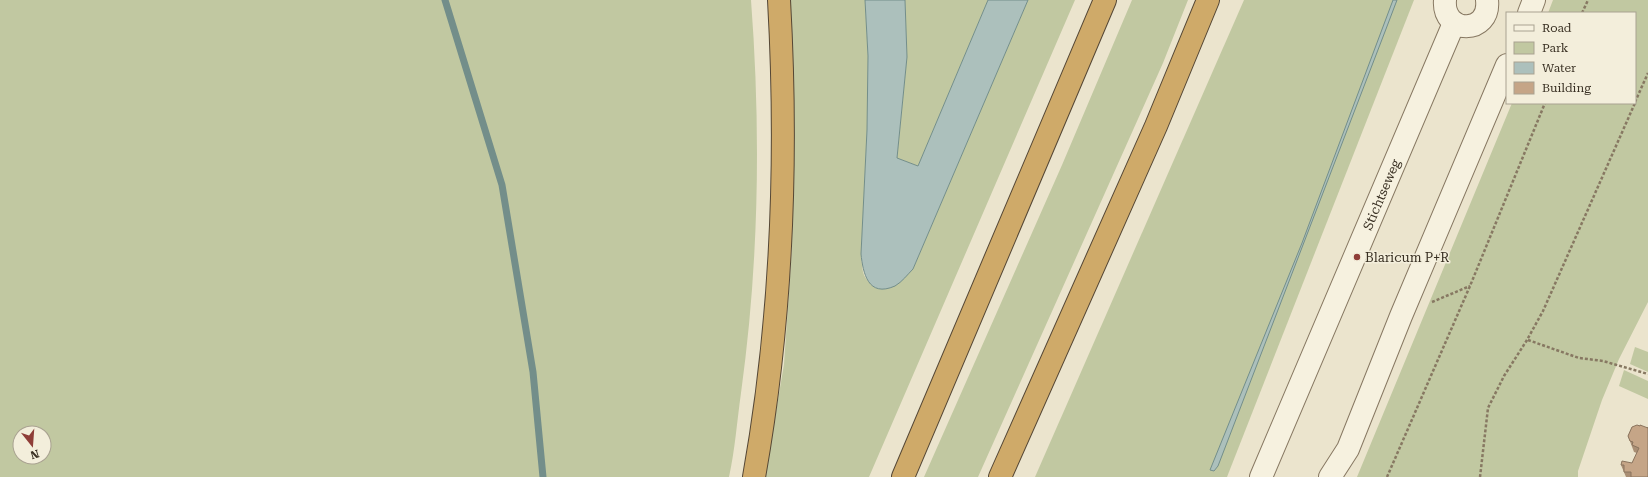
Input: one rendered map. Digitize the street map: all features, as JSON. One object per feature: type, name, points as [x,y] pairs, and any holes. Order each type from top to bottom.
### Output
[{"type":"highway","points":[[754,477],[769,380],[778,280],[783,122],[779,0]]},
{"type":"highway","points":[[903,477],[1105,0]]},
{"type":"highway","points":[[1000,477],[1156,126],[1208,0]]},
{"type":"street","points":[[1445,0],[1445,9],[1448,17],[1454,23],[1462,26],[1471,26],[1479,22],[1485,16],[1488,7],[1487,0]]},
{"type":"street","points":[[1529,12],[1534,0]]},
{"type":"street","name":"Stichtseweg","points":[[1261,477],[1454,23]]},
{"type":"street","points":[[1330,477],[1348,449],[1401,316],[1506,67]]},
{"type":"street","points":[[1346,477],[1348,449]]},
{"type":"path","points":[[1582,12],[1588,0]]},
{"type":"path","points":[[1636,101],[1648,73]]},
{"type":"path","points":[[1387,477],[1470,286],[1545,104]]},
{"type":"path","points":[[1480,477],[1488,408],[1504,376],[1527,340],[1543,311],[1635,104]]},
{"type":"path","points":[[1401,316],[1470,286]]},
{"type":"path","points":[[1527,340],[1579,358],[1603,361],[1648,374]]},
{"type":"green space","points":[[0,0],[751,0],[757,148],[755,246],[747,344],[729,477],[0,477]]},
{"type":"green space","points":[[787,0],[865,0],[868,56],[867,130],[861,254],[864,275],[869,282],[879,288],[913,269],[1028,0],[1075,0],[869,477],[765,477],[784,364],[792,248],[793,113]]},
{"type":"green space","points":[[905,0],[988,0],[918,166],[897,158],[907,57]]},
{"type":"green space","points":[[1132,0],[1188,0],[1163,63],[978,477],[924,477],[1062,165]]},
{"type":"green space","points":[[1244,0],[1414,0],[1227,477],[1035,477]]},
{"type":"green space","points":[[1553,0],[1648,0],[1648,302],[1619,359],[1602,400],[1578,471],[1578,477],[1357,477],[1512,104],[1636,104],[1636,12],[1548,12]]},
{"type":"green space","points":[[1635,347],[1648,352],[1648,372],[1630,364]]},
{"type":"green space","points":[[1624,370],[1648,381],[1648,399],[1619,386]]},
{"type":"water","points":[[865,0],[905,0],[907,57],[897,158],[918,166],[988,0],[1028,0],[913,269],[898,284],[886,289],[879,289],[869,282],[863,269],[861,254],[867,130],[868,56]]},
{"type":"water","points":[[1393,0],[1397,0],[1218,466],[1214,471],[1210,470],[1302,243]]},
{"type":"building","points":[[1637,425],[1648,428],[1648,477],[1631,477],[1631,472],[1624,472],[1624,465],[1621,465],[1622,461],[1632,463],[1639,448],[1632,445],[1633,442],[1630,441],[1628,436],[1632,427]]},
{"type":"waterway","points":[[445,0],[502,185],[533,372],[543,477]]},
{"type":"place","name":"Blaricum P+R","points":[[1357,257]]}]
